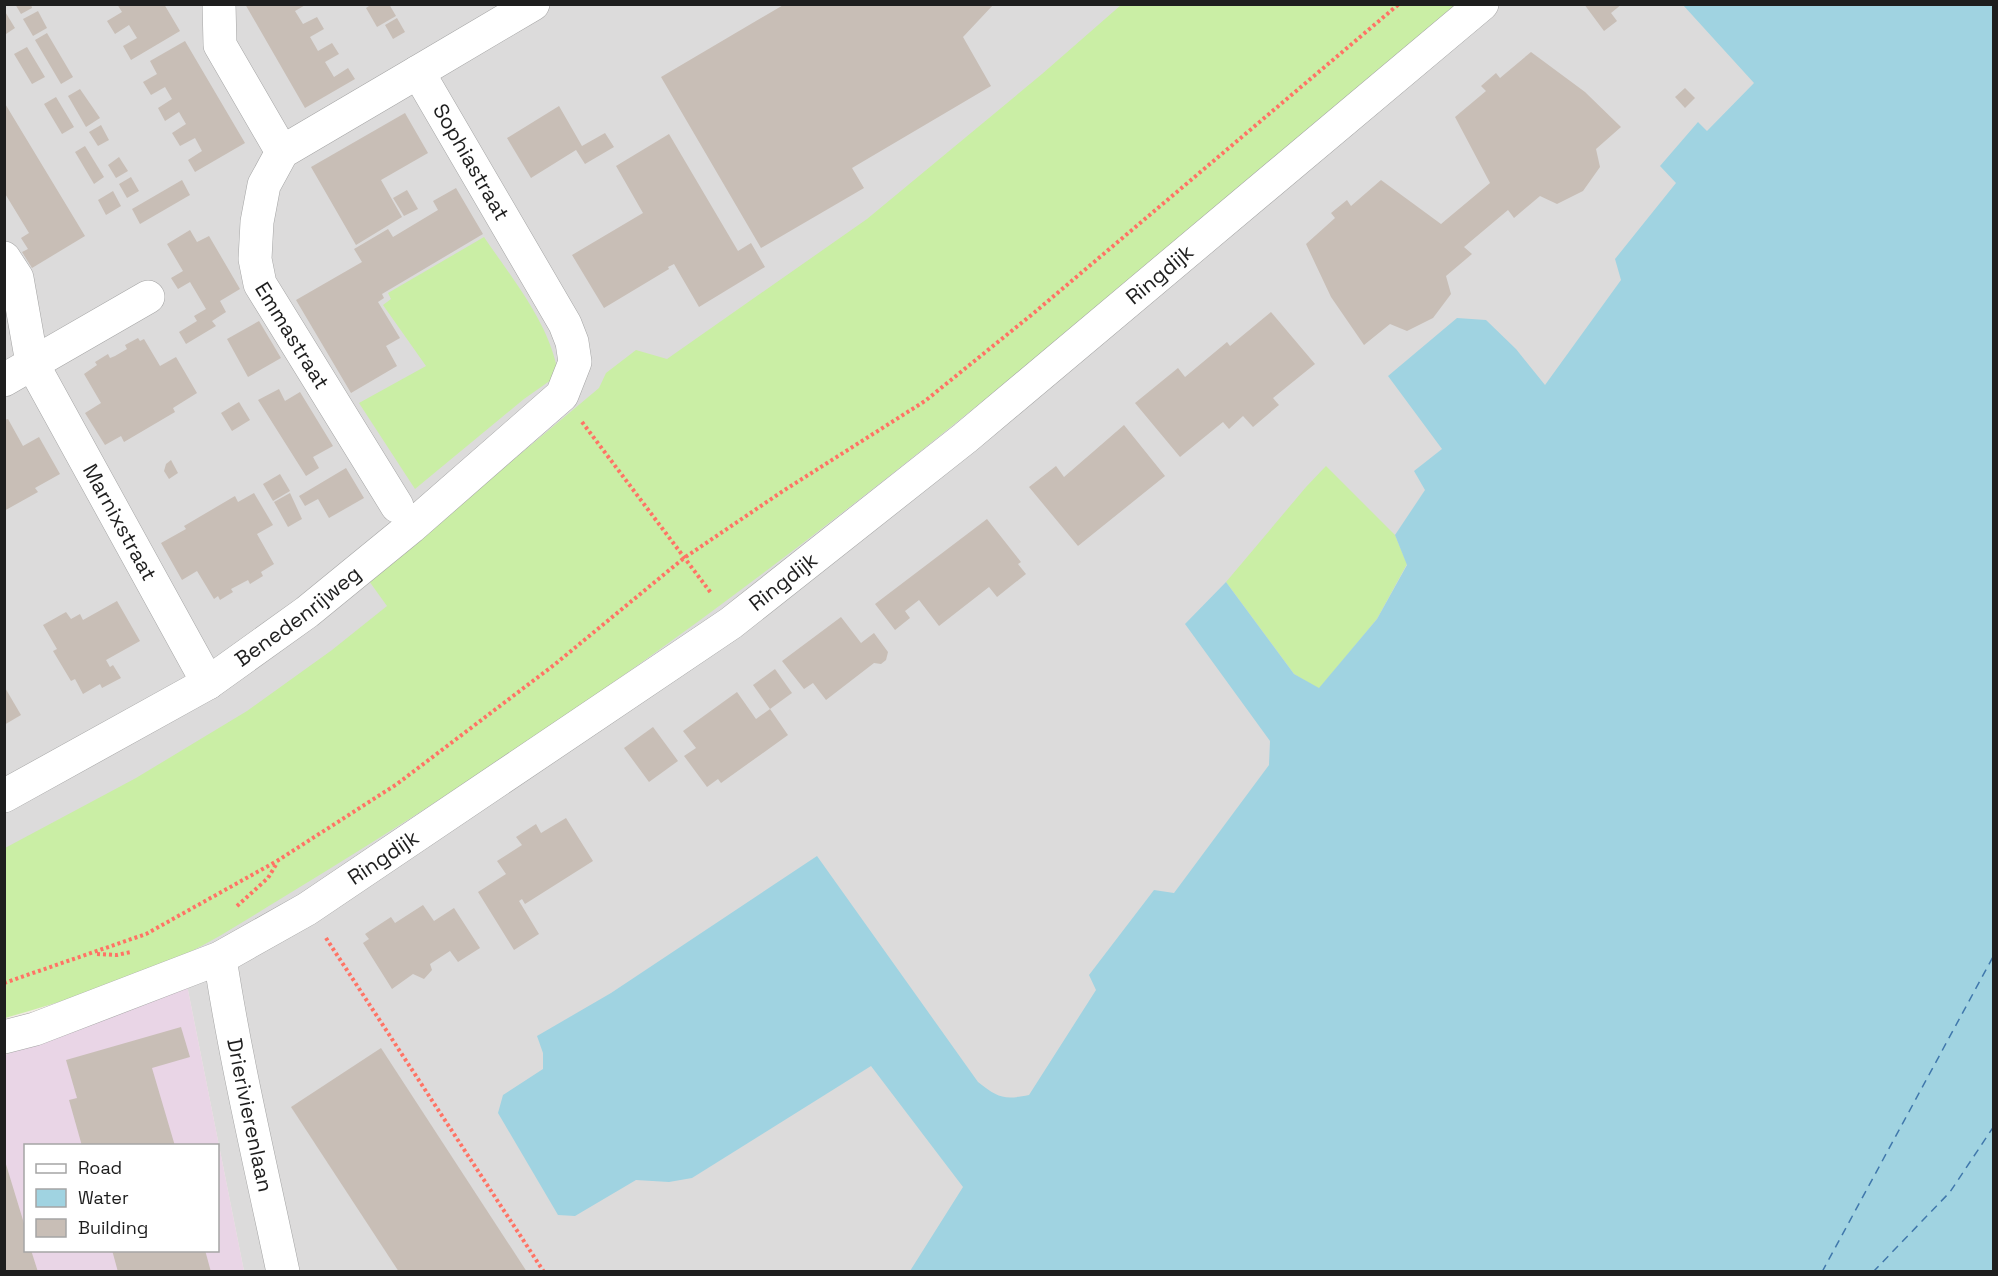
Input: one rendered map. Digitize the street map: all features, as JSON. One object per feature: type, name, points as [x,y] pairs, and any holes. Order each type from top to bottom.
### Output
[{"type":"street","points":[[219,4],[220,45],[282,152],[533,4]]},
{"type":"street","name":"Ringdijk","points":[[4,1037],[35,1029],[220,958],[307,909],[732,623],[957,445],[1482,4]]},
{"type":"street","name":"Sophiastraat","points":[[418,72],[565,324],[572,342],[575,362],[562,395]]},
{"type":"street","name":"Emmastraat","points":[[282,152],[264,185],[257,222],[255,259],[260,284],[397,506]]},
{"type":"street","name":"Marnixstraat","points":[[4,258],[17,278],[32,363],[208,683]]},
{"type":"street","points":[[4,380],[148,297]]},
{"type":"street","name":"Benedenrijweg","points":[[4,796],[208,683],[307,612],[411,527],[562,395]]},
{"type":"street","name":"Drierivierenlaan","points":[[220,958],[233,1045],[246,1095],[283,1272]]},
{"type":"path","points":[[4,983],[146,934],[278,861],[406,777],[554,665],[684,558],[783,491],[925,401],[1035,312],[1399,4]]},
{"type":"path","points":[[562,395],[709,590]]},
{"type":"path","points":[[307,909],[544,1272]]},
{"type":"shaded area","points":[[5,5],[1902,5],[937,1271],[244,1271],[187,985],[5,964]]},
{"type":"shaded area","points":[[187,985],[219,1144],[24,1144],[24,1252],[219,1252],[219,1146],[244,1271],[5,1272],[5,1055]]},
{"type":"green space","points":[[1121,5],[1455,5],[968,413],[844,512],[589,700],[457,788],[208,943],[117,983],[5,1018],[5,848],[136,778],[247,711],[332,650],[387,606],[369,581],[599,388],[606,373],[636,350],[667,359],[867,219],[1042,74]]},
{"type":"green space","points":[[484,237],[537,316],[557,368],[551,380],[524,399],[415,489],[359,403],[426,366],[383,305],[391,299],[388,293]]},
{"type":"green space","points":[[1326,466],[1395,535],[1407,564],[1377,619],[1319,689],[1294,674],[1226,582]]},
{"type":"water","points":[[1683,5],[1993,5],[1993,1271],[910,1271],[963,1187],[871,1066],[692,1178],[669,1182],[636,1180],[575,1216],[558,1215],[498,1113],[503,1095],[543,1069],[543,1053],[537,1036],[611,993],[817,856],[978,1082],[1002,1096],[1029,1095],[1096,990],[1089,975],[1154,890],[1174,893],[1269,765],[1270,741],[1185,624],[1226,582],[1294,674],[1319,688],[1377,619],[1407,565],[1395,535],[1425,490],[1414,471],[1442,449],[1388,376],[1457,318],[1486,320],[1516,349],[1545,385],[1621,280],[1615,259],[1676,183],[1660,166],[1698,122],[1707,131],[1754,83]]},
{"type":"building","points":[[15,4],[31,4],[32,8],[21,14]]},
{"type":"building","points":[[117,4],[164,4],[180,31],[131,60],[123,46],[137,38],[129,25],[115,34],[107,21],[122,12]]},
{"type":"building","points":[[245,4],[307,4],[295,11],[303,24],[317,17],[324,29],[310,37],[318,51],[332,43],[339,54],[325,62],[334,77],[348,68],[355,79],[305,108]]},
{"type":"building","points":[[372,4],[389,4],[396,16],[377,27],[366,8]]},
{"type":"building","points":[[785,4],[994,4],[963,37],[991,86],[852,168],[864,188],[761,248],[661,77]]},
{"type":"building","points":[[1584,4],[1622,4],[1611,13],[1617,21],[1604,31]]},
{"type":"building","points":[[4,10],[15,28],[6,34],[4,32]]},
{"type":"building","points":[[38,11],[47,28],[33,36],[23,19]]},
{"type":"building","points":[[397,18],[405,32],[393,39],[385,25]]},
{"type":"building","points":[[47,33],[73,77],[61,84],[35,40]]},
{"type":"building","points":[[185,41],[245,143],[195,172],[188,160],[202,151],[195,138],[180,146],[172,133],[186,124],[179,112],[165,121],[158,108],[172,99],[165,87],[151,95],[143,82],[157,74],[150,61]]},
{"type":"building","points":[[27,47],[45,77],[32,84],[14,54]]},
{"type":"building","points":[[1531,52],[1585,92],[1621,127],[1596,149],[1600,167],[1583,191],[1557,204],[1540,196],[1514,218],[1508,210],[1464,247],[1472,254],[1446,276],[1451,294],[1433,318],[1407,331],[1390,324],[1364,345],[1331,297],[1306,244],[1335,218],[1331,213],[1347,200],[1351,206],[1381,180],[1441,224],[1490,183],[1455,117],[1486,91],[1481,86],[1496,73],[1500,78]]},
{"type":"building","points":[[1685,88],[1695,98],[1685,108],[1675,97]]},
{"type":"building","points":[[80,89],[100,118],[86,127],[68,96]]},
{"type":"building","points":[[56,97],[74,127],[62,134],[44,104]]},
{"type":"building","points":[[4,102],[85,236],[32,268],[22,252],[28,249],[21,238],[29,233],[4,192]]},
{"type":"building","points":[[559,106],[582,146],[605,133],[614,147],[585,164],[576,150],[531,178],[507,138]]},
{"type":"building","points":[[405,113],[428,153],[381,180],[402,217],[356,245],[311,167]]},
{"type":"building","points":[[101,125],[109,140],[98,146],[89,132]]},
{"type":"building","points":[[669,134],[738,251],[751,243],[765,267],[699,307],[674,264],[604,308],[572,255],[643,213],[616,166]]},
{"type":"building","points":[[85,146],[104,177],[94,184],[75,152]]},
{"type":"building","points":[[119,157],[128,171],[116,178],[108,165]]},
{"type":"building","points":[[131,177],[139,191],[127,198],[119,184]]},
{"type":"building","points":[[182,180],[190,195],[140,224],[132,209]]},
{"type":"building","points":[[456,188],[483,234],[382,294],[384,298],[378,302],[400,338],[386,346],[397,366],[351,393],[296,300],[362,262],[354,249],[388,229],[393,237],[438,210],[433,201]]},
{"type":"building","points":[[407,190],[418,209],[404,216],[393,198]]},
{"type":"building","points":[[113,191],[121,206],[106,215],[98,200]]},
{"type":"building","points":[[190,230],[197,242],[209,236],[240,289],[220,301],[226,312],[212,321],[216,326],[186,344],[179,332],[197,321],[194,316],[206,309],[190,282],[178,289],[171,278],[183,271],[167,244]]},
{"type":"building","points":[[1271,312],[1315,364],[1273,398],[1279,405],[1253,427],[1243,416],[1229,429],[1223,422],[1180,457],[1135,403],[1178,368],[1185,377],[1227,342],[1230,346]]},
{"type":"building","points":[[259,321],[281,358],[248,377],[227,339]]},
{"type":"building","points":[[138,338],[140,341],[144,339],[160,366],[176,357],[197,393],[173,408],[175,412],[124,442],[121,436],[105,445],[85,413],[101,403],[84,374],[97,365],[95,362],[108,354],[110,358],[115,356],[127,349],[125,345]]},
{"type":"building","points":[[279,389],[285,401],[300,392],[333,446],[313,457],[319,468],[306,476],[258,400]]},
{"type":"building","points":[[239,402],[250,420],[232,431],[221,413]]},
{"type":"building","points":[[8,419],[23,446],[39,437],[60,474],[35,488],[38,492],[4,511],[4,420]]},
{"type":"building","points":[[1124,425],[1165,476],[1078,546],[1029,487],[1056,466],[1064,477]]},
{"type":"building","points":[[171,460],[178,473],[169,479],[164,471],[166,464]]},
{"type":"building","points":[[346,468],[364,498],[329,518],[318,499],[305,506],[299,496]]},
{"type":"building","points":[[280,474],[290,491],[273,501],[263,484]]},
{"type":"building","points":[[254,493],[273,525],[257,534],[274,564],[261,572],[263,576],[250,584],[248,580],[231,589],[233,592],[220,600],[218,596],[214,599],[197,571],[182,580],[161,543],[186,529],[184,526],[235,496],[238,502]]},
{"type":"building","points":[[290,493],[302,519],[288,527],[274,502]]},
{"type":"building","points":[[987,519],[1021,562],[1018,564],[1026,574],[997,597],[989,587],[939,626],[919,600],[905,611],[910,618],[895,630],[875,604]]},
{"type":"building","points":[[117,601],[140,641],[106,660],[110,667],[113,665],[121,678],[102,688],[100,684],[83,694],[75,679],[71,681],[53,651],[57,649],[43,625],[66,612],[71,619],[80,614],[83,620]]},
{"type":"building","points":[[841,617],[861,643],[874,633],[888,652],[886,660],[881,664],[874,663],[826,700],[813,683],[804,689],[782,661]]},
{"type":"building","points":[[775,669],[792,693],[770,709],[753,685]]},
{"type":"building","points":[[4,686],[21,715],[4,725]]},
{"type":"building","points":[[737,692],[756,719],[770,709],[788,735],[721,783],[718,779],[707,787],[684,756],[696,748],[683,731]]},
{"type":"building","points":[[653,727],[678,761],[649,782],[624,748]]},
{"type":"building","points":[[566,818],[593,861],[525,904],[522,899],[519,901],[539,934],[514,950],[478,892],[506,874],[497,861],[522,845],[516,837],[536,824],[541,833]]},
{"type":"building","points":[[423,905],[434,921],[454,908],[480,948],[458,962],[450,951],[430,964],[432,970],[424,979],[413,974],[392,989],[363,943],[369,939],[365,934],[391,917],[395,923]]},
{"type":"building","points":[[181,1027],[190,1057],[152,1068],[174,1144],[81,1144],[69,1100],[77,1098],[66,1060]]},
{"type":"building","points":[[381,1048],[527,1272],[399,1272],[291,1107]]},
{"type":"building","points":[[5,1161],[24,1223],[24,1252],[32,1252],[38,1272],[4,1272]]},
{"type":"building","points":[[113,1252],[206,1252],[211,1272],[118,1272]]},
{"type":"ferry route","points":[[1822,1272],[1994,955]]},
{"type":"ferry route","points":[[1873,1272],[1950,1192],[1994,1126]]}]
